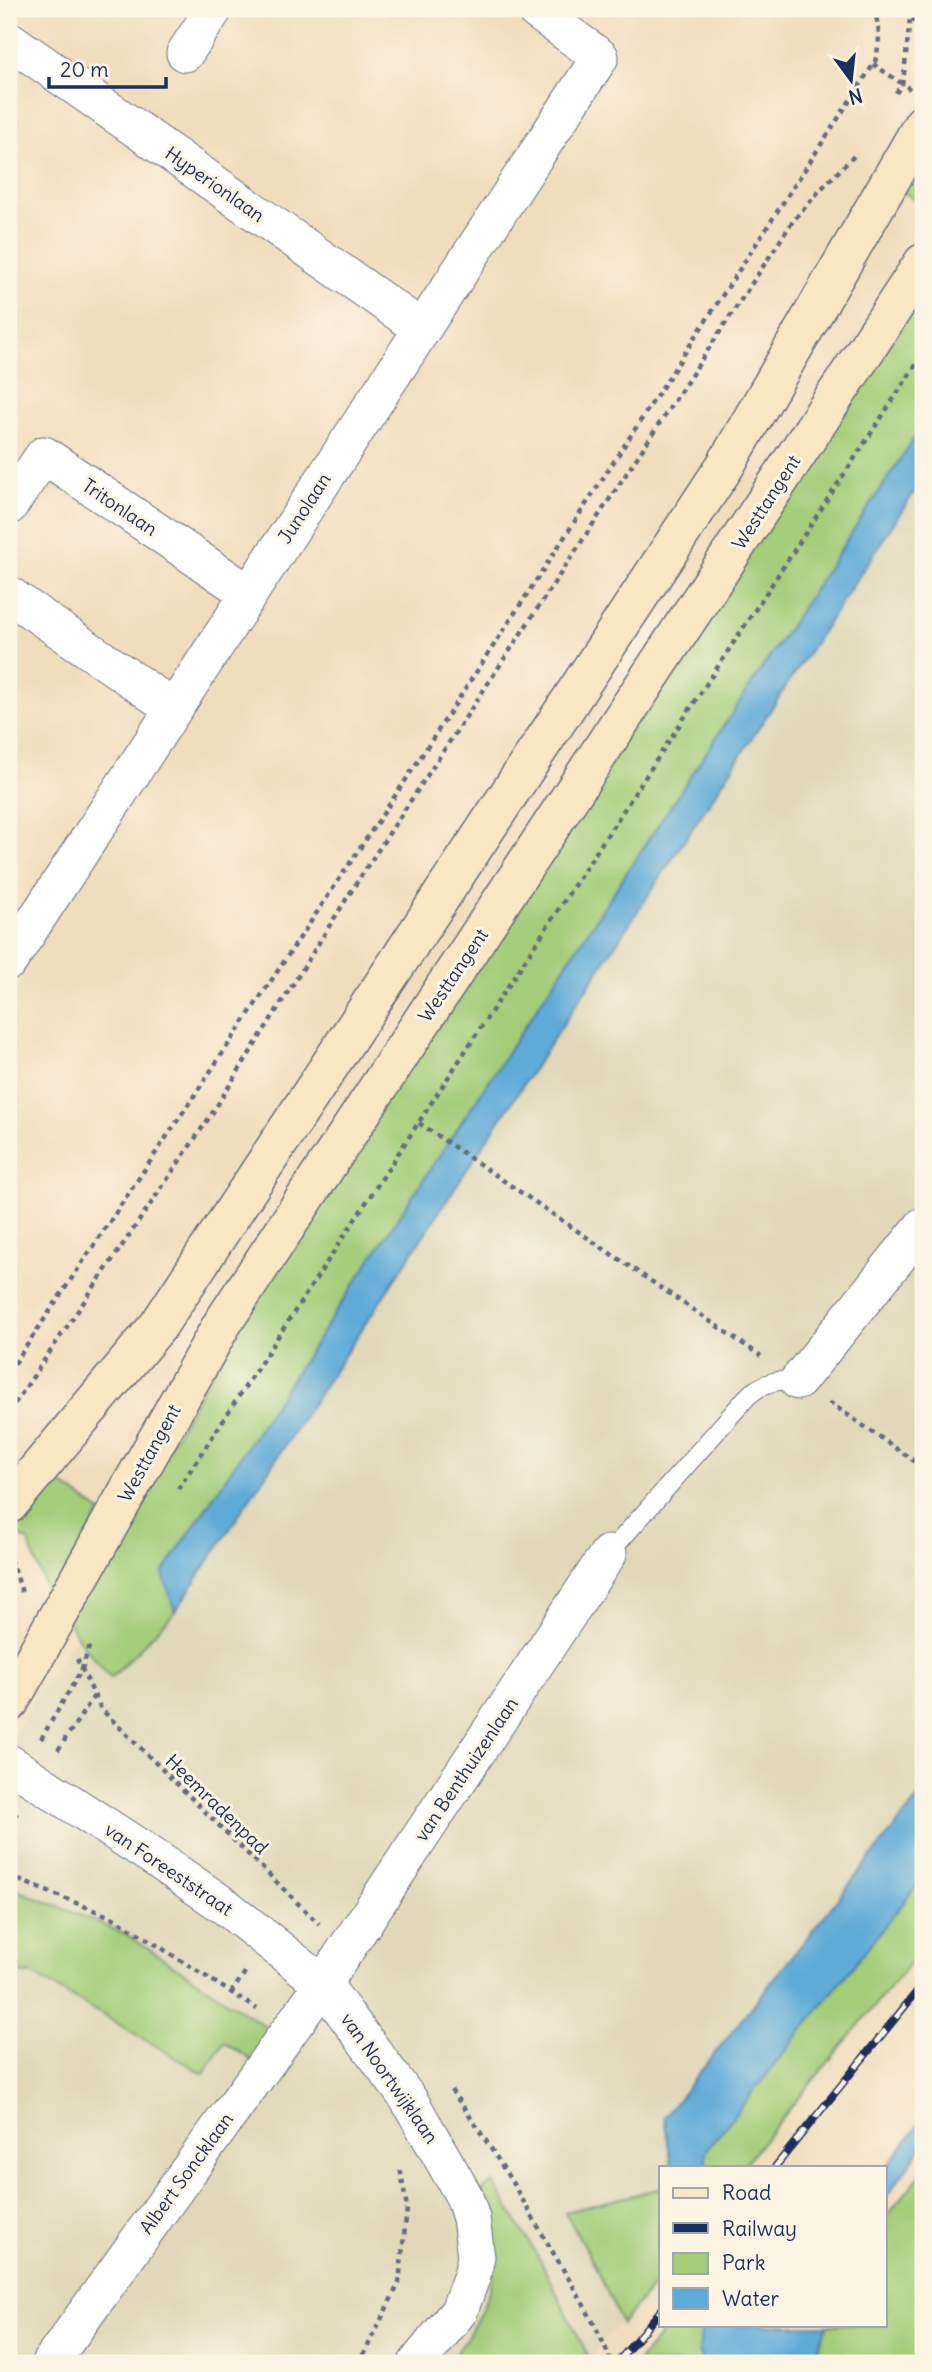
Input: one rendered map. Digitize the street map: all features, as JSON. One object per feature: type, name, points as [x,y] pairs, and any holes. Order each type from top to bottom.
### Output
[{"type":"main road","points":[[9,1504],[158,1326],[725,466],[918,107]]},
{"type":"main road","name":"Westtangent","points":[[9,1703],[222,1324],[923,263]]},
{"type":"street","points":[[186,53],[214,9]]},
{"type":"street","name":"Junolaan","points":[[9,961],[600,57],[534,9]]},
{"type":"street","name":"Hyperionlaan","points":[[9,40],[421,328]]},
{"type":"street","name":"Tritonlaan","points":[[9,506],[44,455],[248,593]]},
{"type":"street","points":[[9,595],[173,708]]},
{"type":"street","points":[[798,1381],[923,1226]]},
{"type":"street","name":"van Benthuizenlaan","points":[[323,1984],[608,1554]]},
{"type":"street","name":"van Foreeststraat","points":[[9,1763],[226,1907],[323,1984]]},
{"type":"street","name":"Albert Soncklaan","points":[[50,2363],[323,1984]]},
{"type":"street","name":"van Noortwijklaan","points":[[323,1984],[409,2100],[464,2196],[471,2218],[475,2257],[472,2275],[459,2311],[417,2363]]},
{"type":"lane","points":[[608,1554],[748,1396],[760,1386],[773,1381],[798,1381]]},
{"type":"path","points":[[9,1372],[414,767],[873,64],[880,42],[879,22],[873,9]]},
{"type":"path","points":[[910,11],[923,47]]},
{"type":"path","points":[[895,94],[902,84],[910,11]]},
{"type":"path","points":[[873,64],[902,84],[918,107]]},
{"type":"path","points":[[9,1412],[211,1115],[365,871],[793,221],[862,146]]},
{"type":"path","points":[[176,1492],[923,355]]},
{"type":"path","points":[[419,1123],[923,1467]]},
{"type":"path","points":[[47,1730],[82,1669],[93,1633]]},
{"type":"path","name":"Heemradenpad","points":[[82,1669],[101,1709],[295,1899],[345,1952]]},
{"type":"path","points":[[443,2080],[520,2194],[574,2288],[612,2363]]},
{"type":"shaded area","points":[[923,323],[923,1943],[745,2166],[659,2166],[659,2273],[587,2363],[9,2363],[9,1740]]},
{"type":"green space","points":[[923,151],[923,205],[897,188]]},
{"type":"green space","points":[[923,290],[923,425],[163,1573],[175,1612],[111,1678],[82,1644],[67,1620],[299,1225]]},
{"type":"green space","points":[[48,1474],[101,1512],[49,1597],[28,1541],[9,1529],[9,1524]]},
{"type":"green space","points":[[923,1878],[923,1947],[743,2166],[706,2166],[706,2151]]},
{"type":"green space","points":[[9,1887],[124,1933],[274,2032],[253,2061],[224,2042],[204,2074],[32,1974],[18,1973],[9,1988]]},
{"type":"green space","points":[[923,2172],[923,2363],[813,2363],[827,2326],[886,2326],[886,2217]]},
{"type":"green space","points":[[494,2183],[541,2262],[590,2360],[588,2363],[450,2363],[476,2321],[493,2275],[494,2243],[482,2189]]},
{"type":"green space","points":[[659,2188],[659,2278],[622,2324],[593,2262],[565,2212]]},
{"type":"green space","points":[[667,2326],[708,2326],[713,2363],[637,2363]]},
{"type":"water","points":[[923,425],[923,479],[175,1612],[163,1573]]},
{"type":"water","points":[[923,1792],[923,1878],[706,2151],[706,2166],[672,2166],[664,2117]]},
{"type":"water","points":[[923,2119],[923,2146],[886,2198],[886,2168]]},
{"type":"water","points":[[702,2326],[827,2326],[813,2363],[702,2363],[699,2351]]},
{"type":"railway","points":[[776,2166],[923,1984]]},
{"type":"railway","points":[[617,2363],[659,2312]]}]
